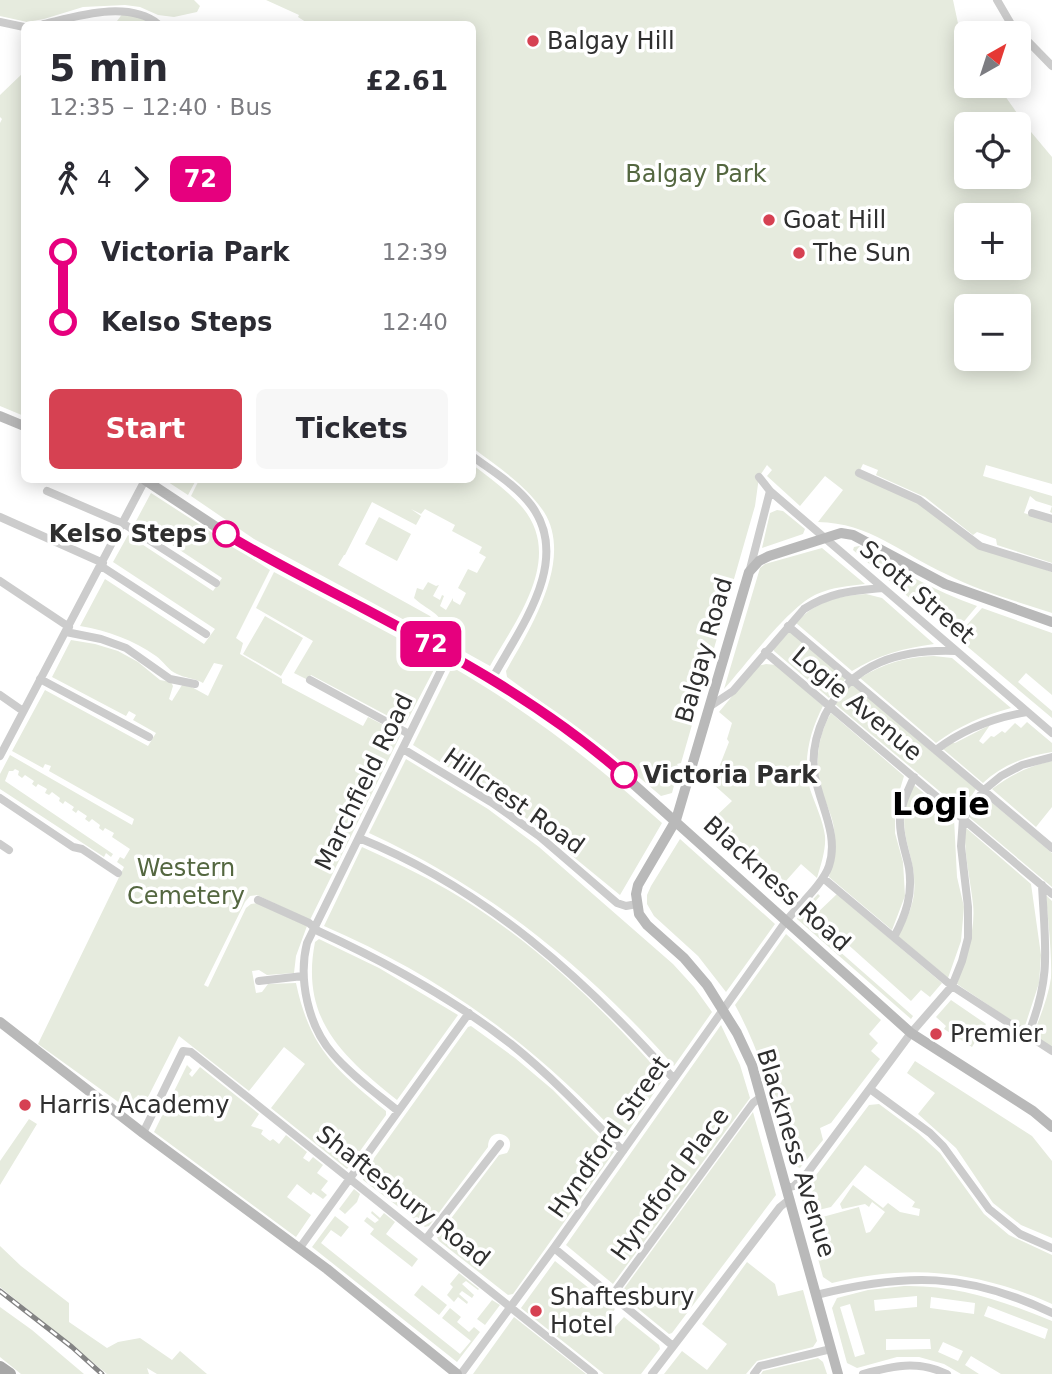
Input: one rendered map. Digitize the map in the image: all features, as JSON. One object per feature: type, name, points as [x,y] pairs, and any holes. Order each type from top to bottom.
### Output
[{"type":"main road","points":[[0,1367],[9,1374]]},
{"type":"street","points":[[998,0],[1011,24],[1052,66]]},
{"type":"street","points":[[57,21],[96,12],[127,11],[143,14],[154,21]]},
{"type":"street","points":[[0,22],[21,26]]},
{"type":"street","points":[[0,416],[21,425]]},
{"type":"street","points":[[476,459],[530,503],[541,521],[545,538],[545,574],[540,591],[492,679]]},
{"type":"street","points":[[859,473],[919,500],[980,546],[1052,568]]},
{"type":"street","name":"Scott Street","points":[[759,477],[770,491],[1052,733]]},
{"type":"street","points":[[0,755],[144,483]]},
{"type":"street","name":"Blackness Road","points":[[150,483],[246,546],[492,679],[590,747],[676,820],[911,1033],[1032,1111],[1052,1127]]},
{"type":"street","points":[[47,491],[124,524],[216,583]]},
{"type":"street","name":"Balgay Road","points":[[676,820],[770,491]]},
{"type":"street","points":[[1032,513],[1052,519]]},
{"type":"street","points":[[0,517],[102,565],[206,634]]},
{"type":"street","points":[[749,572],[759,561],[769,556],[841,533],[853,535],[945,584],[1052,622]]},
{"type":"street","points":[[0,581],[68,629],[126,648],[170,679],[195,684]]},
{"type":"street","points":[[709,707],[733,691],[804,609],[841,592],[882,588]]},
{"type":"street","name":"Logie Avenue","points":[[788,626],[1052,848]]},
{"type":"street","points":[[956,651],[904,654],[876,663],[851,678],[830,706],[818,730],[814,750],[814,775],[830,828],[832,848],[829,867],[823,878],[952,986],[1052,1051]]},
{"type":"street","name":"Logie Avenue","points":[[765,652],[1052,894]]},
{"type":"street","name":"Marchfield Road","points":[[303,976],[303,960],[314,928],[449,654]]},
{"type":"street","points":[[40,679],[149,737]]},
{"type":"street","points":[[310,680],[409,734]]},
{"type":"street","points":[[0,695],[23,711]]},
{"type":"street","points":[[936,750],[955,735],[981,724],[1027,712]]},
{"type":"street","name":"Hillcrest Road","points":[[403,749],[491,802],[539,836],[617,903],[626,906],[637,904]]},
{"type":"street","points":[[652,1374],[911,1033],[952,986],[968,938],[968,906],[961,846],[963,818],[984,790],[1001,776],[1023,765],[1052,757]]},
{"type":"street","points":[[894,937],[905,916],[910,893],[909,870],[900,821],[903,801],[914,777]]},
{"type":"street","points":[[0,798],[73,847],[82,849],[118,873]]},
{"type":"street","points":[[637,904],[638,886],[676,820]]},
{"type":"street","points":[[359,838],[398,854],[444,879],[534,942],[608,1008],[674,1079]]},
{"type":"street","points":[[0,844],[9,850]]},
{"type":"street","name":"Hyndford Street","points":[[459,1374],[554,1248],[786,921],[823,878]]},
{"type":"street","points":[[1028,1035],[1045,988],[1048,962],[1042,885]]},
{"type":"street","points":[[258,900],[392,967],[469,1013],[548,1076],[623,1151]]},
{"type":"street","name":"Blackness Avenue","points":[[637,904],[639,914],[647,925],[684,958],[707,985],[723,1009],[752,1065],[838,1374]]},
{"type":"street","points":[[259,981],[303,976],[315,1024],[331,1052],[398,1111]]},
{"type":"street","points":[[299,1249],[469,1013]]},
{"type":"street","points":[[0,1022],[459,1374]]},
{"type":"street","name":"Shaftesbury Road","points":[[147,1136],[183,1051],[187,1050],[594,1374]]},
{"type":"street","points":[[870,1088],[943,1146],[989,1209],[1020,1234],[1052,1248]]},
{"type":"street","name":"Hyndford Place","points":[[611,1297],[753,1103],[761,1097]]},
{"type":"street","points":[[426,1239],[500,1144]]},
{"type":"street","points":[[554,1248],[673,1346]]},
{"type":"street","points":[[816,1295],[890,1280],[946,1281],[980,1286],[1014,1296],[1052,1313]]},
{"type":"street","points":[[754,1374],[760,1366],[831,1349]]},
{"type":"street","points":[[863,1374],[896,1365],[914,1364],[947,1374]]},
{"type":"green space","points":[[0,0],[194,0],[200,6],[197,12],[174,17],[125,5],[83,7],[33,21],[0,16]]},
{"type":"green space","name":"Balgay Park","points":[[266,0],[953,0],[958,21],[954,21],[954,98],[1006,98],[1016,112],[954,112],[954,189],[1031,189],[1031,132],[1052,157],[1052,484],[986,465],[983,476],[1052,496],[1052,506],[1030,496],[1024,513],[1052,522],[1052,563],[997,545],[996,539],[977,532],[973,535],[925,497],[876,475],[878,470],[863,464],[857,476],[919,503],[969,541],[1052,572],[1052,613],[959,580],[869,533],[818,522],[843,490],[825,476],[800,506],[767,476],[772,470],[767,465],[759,477],[755,506],[681,763],[677,764],[679,767],[672,793],[661,796],[607,750],[507,677],[506,671],[545,594],[554,551],[552,531],[537,502],[511,477],[476,450],[476,21],[304,21],[299,15]]},
{"type":"green space","points":[[123,13],[140,16],[148,21],[117,21]]},
{"type":"green space","points":[[21,75],[21,415],[0,406],[0,95]]},
{"type":"green space","points":[[476,467],[522,507],[534,527],[539,547],[538,568],[523,609],[490,666],[445,641],[440,618],[414,598],[417,588],[423,590],[428,582],[439,585],[433,596],[440,600],[442,595],[444,596],[440,606],[446,610],[453,598],[453,601],[460,605],[466,593],[458,588],[468,569],[477,573],[486,557],[479,553],[482,547],[452,531],[455,525],[425,509],[421,514],[411,509],[421,516],[416,525],[372,502],[338,565],[430,616],[436,626],[436,637],[254,539],[191,496],[198,483],[476,483]]},
{"type":"green space","points":[[170,483],[194,483],[188,495]]},
{"type":"green space","name":"Western Cemetery","points":[[151,493],[270,570],[236,638],[243,643],[240,654],[282,679],[282,683],[363,726],[368,717],[401,734],[310,920],[257,895],[250,896],[204,985],[208,987],[246,908],[251,904],[257,903],[307,926],[296,956],[294,973],[267,975],[259,970],[252,971],[256,993],[262,992],[268,984],[296,983],[317,1042],[339,1070],[386,1111],[386,1115],[347,1169],[271,1108],[305,1064],[284,1047],[249,1091],[179,1036],[147,1099],[138,1095],[128,1109],[38,1044],[124,867],[117,862],[120,857],[124,859],[130,849],[112,837],[114,833],[105,828],[103,831],[92,819],[89,822],[85,819],[87,816],[78,810],[76,813],[72,810],[74,807],[65,801],[63,804],[52,792],[49,795],[45,793],[47,789],[38,784],[36,787],[32,784],[34,781],[25,775],[22,778],[15,769],[9,771],[5,781],[113,854],[111,857],[106,853],[104,857],[0,789],[0,774],[10,755],[132,825],[134,819],[49,771],[51,766],[45,764],[43,768],[12,751],[45,690],[148,746],[156,733],[133,720],[136,715],[129,711],[126,716],[52,677],[71,640],[118,651],[138,662],[160,680],[171,682],[173,686],[169,699],[172,701],[182,685],[188,685],[208,696],[223,665],[214,663],[203,683],[174,673],[156,656],[129,641],[111,633],[80,626],[105,579],[204,644],[215,629],[113,562],[128,535],[213,591],[222,578],[136,521]]},
{"type":"green space","points":[[783,511],[805,529],[803,534],[762,548],[770,513]]},
{"type":"green space","points":[[379,517],[411,534],[397,561],[365,544]]},
{"type":"green space","points":[[859,546],[931,586],[977,606],[961,625],[934,603],[926,612],[853,550]]},
{"type":"green space","points":[[822,548],[865,584],[829,590],[806,601],[781,623],[724,689],[760,568],[765,564]]},
{"type":"green space","points":[[274,572],[439,660],[405,725],[311,675],[308,680],[294,673],[313,641],[256,608]]},
{"type":"green space","points":[[866,594],[882,598],[934,644],[891,653],[852,671],[796,623],[811,609],[828,601]]},
{"type":"green space","points":[[982,608],[1052,633],[1052,695],[1026,673],[1018,682],[1052,711],[1052,718],[956,637]]},
{"type":"green space","points":[[265,616],[303,638],[281,676],[243,654]]},
{"type":"green space","points":[[790,631],[846,678],[829,698],[774,651]]},
{"type":"green space","points":[[934,656],[952,658],[1011,708],[972,722],[936,743],[860,678],[896,662]]},
{"type":"green space","points":[[776,665],[823,706],[814,726],[807,757],[810,789],[825,836],[817,878],[801,864],[785,882],[714,818],[732,801],[703,775],[704,771],[714,774],[715,770],[718,770],[729,742],[727,739],[732,723],[719,712],[757,666]]},
{"type":"green space","points":[[452,667],[561,739],[662,823],[620,895],[516,810],[413,745]]},
{"type":"green space","points":[[852,684],[976,789],[962,810],[835,704]]},
{"type":"green space","points":[[831,713],[904,776],[895,806],[895,833],[903,862],[905,896],[892,930],[829,877],[835,837],[832,819],[823,796],[818,762],[820,742]]},
{"type":"green space","points":[[1027,722],[1052,743],[1052,752],[1015,762],[983,783],[943,749],[990,725],[979,741],[983,744],[991,736],[994,737],[1002,731],[1005,733],[1015,723],[1021,728]]},
{"type":"green space","points":[[406,759],[488,809],[539,847],[673,964],[694,987],[712,1012],[674,1066],[606,995],[534,933],[456,879],[369,833]]},
{"type":"green space","points":[[1052,761],[1052,807],[1036,827],[992,789],[1020,772]]},
{"type":"green space","points":[[914,785],[954,818],[957,877],[964,907],[961,941],[948,978],[898,936],[906,921],[914,894],[904,816]]},
{"type":"green space","points":[[984,796],[1052,853],[1052,887],[969,817]]},
{"type":"green space","points":[[965,827],[1031,884],[1041,955],[1039,983],[1024,1029],[957,984],[969,945],[974,914]]},
{"type":"green space","points":[[680,839],[775,924],[726,992],[698,956],[654,916],[647,904],[651,886]]},
{"type":"green space","points":[[362,847],[448,890],[508,930],[564,975],[641,1052],[664,1078],[625,1136],[620,1137],[554,1072],[484,1016],[408,967],[324,926]]},
{"type":"green space","points":[[818,894],[820,896],[811,906],[815,909],[805,921],[913,1016],[911,1019],[797,919]]},
{"type":"green space","points":[[837,894],[942,983],[930,997],[921,990],[911,1001],[815,915]]},
{"type":"green space","points":[[1046,895],[1052,901],[1052,1048],[1033,1035],[1051,978]]},
{"type":"green space","points":[[786,934],[881,1020],[869,1034],[878,1043],[871,1051],[880,1059],[831,1123],[820,1128],[823,1140],[800,1168],[792,1165],[761,1064],[735,1005]]},
{"type":"green space","points":[[319,939],[379,968],[458,1015],[397,1100],[343,1051],[320,1014],[314,993],[312,969],[315,942]]},
{"type":"green space","points":[[951,1000],[986,1024],[972,1047],[944,1029],[946,1026],[936,1017]]},
{"type":"green space","points":[[721,1025],[740,1065],[750,1098],[613,1284],[566,1245]]},
{"type":"green space","points":[[471,1026],[553,1090],[614,1152],[513,1294],[508,1295],[437,1237],[499,1155],[507,1153],[510,1141],[507,1137],[497,1134],[489,1140],[488,1147],[429,1226],[425,1227],[363,1180],[362,1175]]},
{"type":"green space","points":[[915,1061],[1032,1136],[1052,1161],[1052,1238],[1021,1225],[993,1203],[956,1148],[918,1114],[935,1093],[907,1073]]},
{"type":"green space","points":[[187,1065],[192,1070],[189,1074],[192,1077],[200,1067],[259,1114],[251,1126],[263,1130],[261,1134],[270,1141],[273,1139],[279,1144],[286,1135],[307,1152],[303,1158],[309,1162],[313,1157],[323,1165],[317,1173],[328,1181],[321,1190],[327,1195],[323,1199],[313,1192],[311,1195],[297,1184],[287,1197],[311,1215],[296,1237],[154,1132]]},
{"type":"green space","points":[[879,1104],[940,1153],[984,1214],[1009,1235],[1052,1255],[1052,1304],[997,1284],[944,1274],[890,1273],[832,1283],[823,1277],[808,1221],[859,1207],[866,1233],[870,1232],[885,1212],[872,1202],[869,1207],[865,1204],[842,1209],[840,1204],[853,1185],[883,1208],[888,1203],[900,1212],[919,1216],[920,1209],[912,1207],[915,1202],[865,1165],[831,1207],[806,1213],[801,1195],[869,1105]]},
{"type":"green space","points":[[753,1112],[776,1195],[669,1334],[620,1294]]},
{"type":"green space","points":[[29,1119],[37,1124],[0,1185],[0,1161]]},
{"type":"green space","points":[[354,1189],[360,1194],[357,1202],[345,1214],[339,1209]]},
{"type":"green space","points":[[372,1211],[380,1218],[384,1213],[395,1222],[386,1234],[418,1259],[412,1267],[370,1234],[374,1229],[364,1221],[367,1217],[375,1223],[379,1220]]},
{"type":"green space","points":[[335,1216],[349,1227],[341,1237],[331,1230],[321,1243],[460,1354],[471,1341],[442,1318],[450,1308],[461,1317],[457,1322],[469,1332],[474,1327],[480,1332],[457,1362],[312,1247]]},
{"type":"green space","points":[[0,1246],[69,1303],[69,1322],[107,1348],[118,1342],[140,1338],[172,1360],[180,1351],[207,1374],[157,1374],[147,1368],[149,1374],[107,1374],[0,1287]]},
{"type":"green space","points":[[555,1261],[615,1309],[606,1321],[614,1328],[624,1317],[659,1345],[660,1349],[641,1374],[604,1374],[521,1308]]},
{"type":"green space","points":[[747,1262],[775,1284],[778,1296],[803,1290],[817,1341],[813,1347],[757,1361],[746,1374],[664,1374],[682,1351],[707,1370],[727,1344],[702,1324]]},
{"type":"green space","points":[[459,1273],[479,1289],[466,1281],[462,1284],[474,1295],[472,1298],[462,1291],[459,1294],[467,1304],[458,1297],[454,1302],[447,1295],[453,1287],[450,1284]]},
{"type":"green space","points":[[422,1285],[447,1305],[439,1315],[414,1295]]},
{"type":"green space","points":[[924,1286],[961,1291],[1052,1321],[1052,1374],[1001,1374],[971,1356],[965,1365],[979,1374],[961,1374],[944,1364],[919,1357],[897,1357],[857,1368],[847,1363],[832,1308],[837,1298],[868,1290]],"holes":[[[917,1296],[917,1307],[875,1311],[874,1300]],[[931,1297],[975,1303],[974,1314],[930,1308]],[[850,1304],[865,1354],[855,1357],[840,1307]],[[988,1306],[1048,1329],[1045,1339],[984,1316]],[[886,1339],[930,1339],[931,1349],[886,1350]],[[943,1342],[963,1351],[958,1361],[938,1352]]]},
{"type":"green space","points":[[492,1300],[500,1305],[485,1325],[477,1319]]},
{"type":"green space","points":[[0,1307],[84,1374],[21,1374],[0,1357]]},
{"type":"green space","points":[[514,1317],[586,1374],[473,1374]]},
{"type":"green space","points":[[818,1358],[823,1362],[827,1374],[761,1374],[763,1371]]},
{"type":"railway","points":[[0,1291],[102,1374]]},
{"type":"bus line","name":"72","points":[[226,534],[275,563],[436,646],[492,679],[542,711],[624,775]]},
{"type":"place","name":"Balgay Hill","points":[[533,41]]},
{"type":"place","name":"Goat Hill","points":[[769,220]]},
{"type":"place","name":"The Sun","points":[[799,253]]},
{"type":"place","name":"Kelso Steps","points":[[226,534]]},
{"type":"place","name":"Victoria Park","points":[[624,775]]},
{"type":"place","name":"Premier","points":[[936,1034]]},
{"type":"place","name":"Harris Academy","points":[[25,1105]]},
{"type":"place","name":"Shaftesbury Hotel","points":[[536,1311]]},
{"type":"district","name":"Logie","points":[[941,804]]}]
